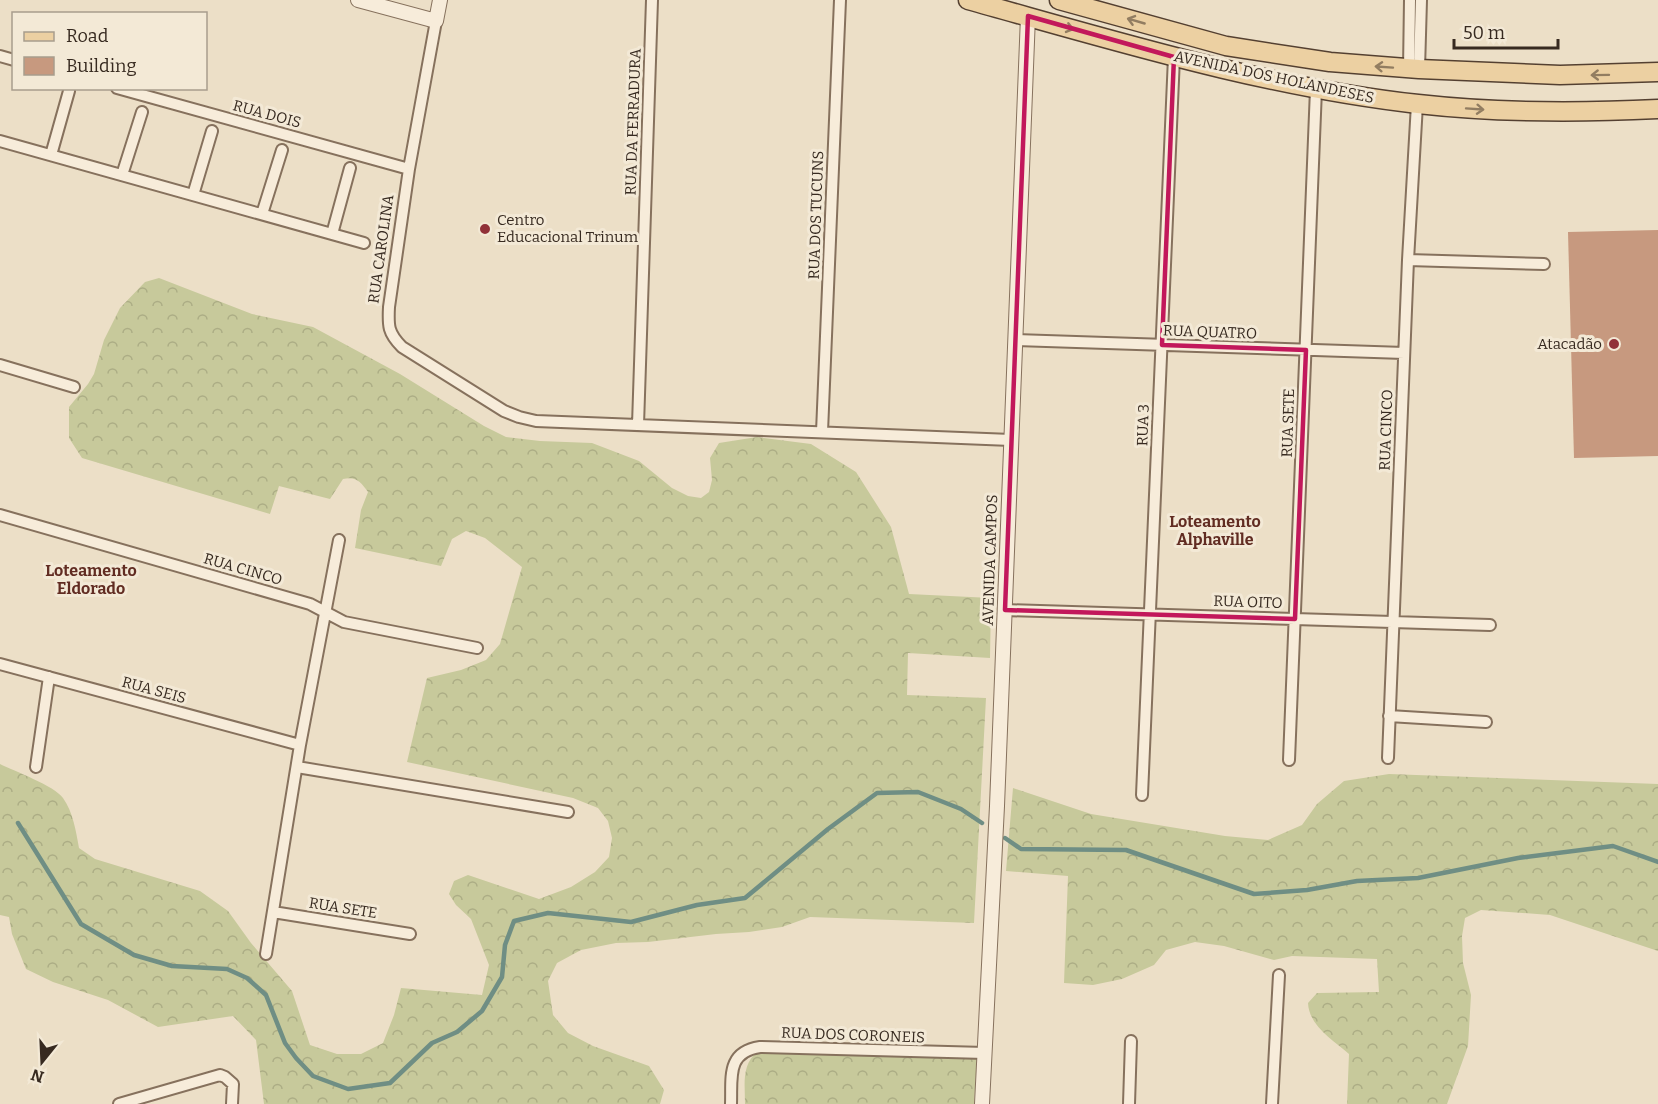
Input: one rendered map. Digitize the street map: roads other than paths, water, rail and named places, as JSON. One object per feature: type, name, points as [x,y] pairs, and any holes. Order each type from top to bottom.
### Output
[{"type":"main road","name":"AVENIDA DOS HOLANDESES","points":[[968,0],[1174,57],[1316,89],[1417,104],[1499,111],[1658,109]]},
{"type":"main road","name":"AVENIDA DOS HOLANDESES","points":[[1059,0],[1226,46],[1289,57],[1414,69],[1560,75],[1658,72]]},
{"type":"street","points":[[358,0],[436,21]]},
{"type":"street","name":"RUA CAROLINA","points":[[440,0],[409,169],[388,307],[388,328],[402,347],[504,411],[519,417],[536,421],[638,425]]},
{"type":"street","name":"RUA DA FERRADURA","points":[[638,425],[652,0]]},
{"type":"street","name":"RUA DOS TUCUNS","points":[[822,432],[840,0]]},
{"type":"street","points":[[1410,0],[1414,69]]},
{"type":"street","points":[[1414,69],[1421,0]]},
{"type":"street","name":"AVENIDA CAMPOS","points":[[982,1104],[1005,610],[1028,16]]},
{"type":"street","name":"RUA 3","points":[[1142,795],[1174,57]]},
{"type":"street","name":"RUA SETE","points":[[1289,759],[1316,89]]},
{"type":"street","name":"RUA DOIS","points":[[124,90],[409,169]]},
{"type":"street","points":[[51,155],[69,91]]},
{"type":"street","name":"RUA CINCO","points":[[1388,758],[1408,260],[1417,104]]},
{"type":"street","points":[[122,175],[142,112]]},
{"type":"street","points":[[194,195],[212,131]]},
{"type":"street","points":[[0,141],[364,243]]},
{"type":"street","points":[[262,214],[282,150]]},
{"type":"street","points":[[332,234],[350,168]]},
{"type":"street","points":[[1408,260],[1544,264]]},
{"type":"street","name":"RUA QUATRO","points":[[1015,340],[1404,353]]},
{"type":"street","points":[[0,365],[74,387]]},
{"type":"street","points":[[638,425],[1011,440]]},
{"type":"street","name":"RUA CINCO","points":[[0,514],[299,601],[325,611],[344,622],[477,648]]},
{"type":"street","points":[[266,954],[300,745],[339,540]]},
{"type":"street","name":"RUA OITO","points":[[1005,610],[1490,625]]},
{"type":"street","name":"RUA SEIS","points":[[0,664],[300,745]]},
{"type":"street","points":[[36,767],[49,677]]},
{"type":"street","points":[[1389,716],[1486,722]]},
{"type":"street","points":[[297,766],[568,813]]},
{"type":"street","name":"RUA SETE","points":[[273,912],[410,934]]},
{"type":"street","points":[[1272,1104],[1279,975]]},
{"type":"street","points":[[1129,1104],[1131,1041]]},
{"type":"street","name":"RUA DOS CORONEIS","points":[[731,1104],[732,1069],[740,1054],[748,1049],[759,1047],[985,1053]]},
{"type":"street","points":[[119,1104],[220,1076],[233,1084],[232,1104]]},
{"type":"waterway","points":[[18,823],[81,924],[134,955],[172,966],[227,969],[247,978],[266,995],[285,1043],[296,1058],[313,1076],[348,1089],[390,1083],[432,1043],[457,1032],[482,1011],[502,977],[505,945],[514,921],[548,913],[631,922],[697,905],[745,898],[828,829],[877,793],[918,792],[961,809],[982,823]]},
{"type":"waterway","points":[[1005,838],[1021,849],[1126,850],[1254,894],[1307,890],[1357,881],[1418,878],[1518,858],[1613,846],[1658,862]]},
{"type":"place","name":"Centro Educacional Trinum","points":[[485,229]]},
{"type":"place","name":"Atacadão","points":[[1614,344]]},
{"type":"district","name":"Loteamento Alphaville","points":[[1215,530]]},
{"type":"district","name":"Loteamento Eldorado","points":[[91,579]]}]
